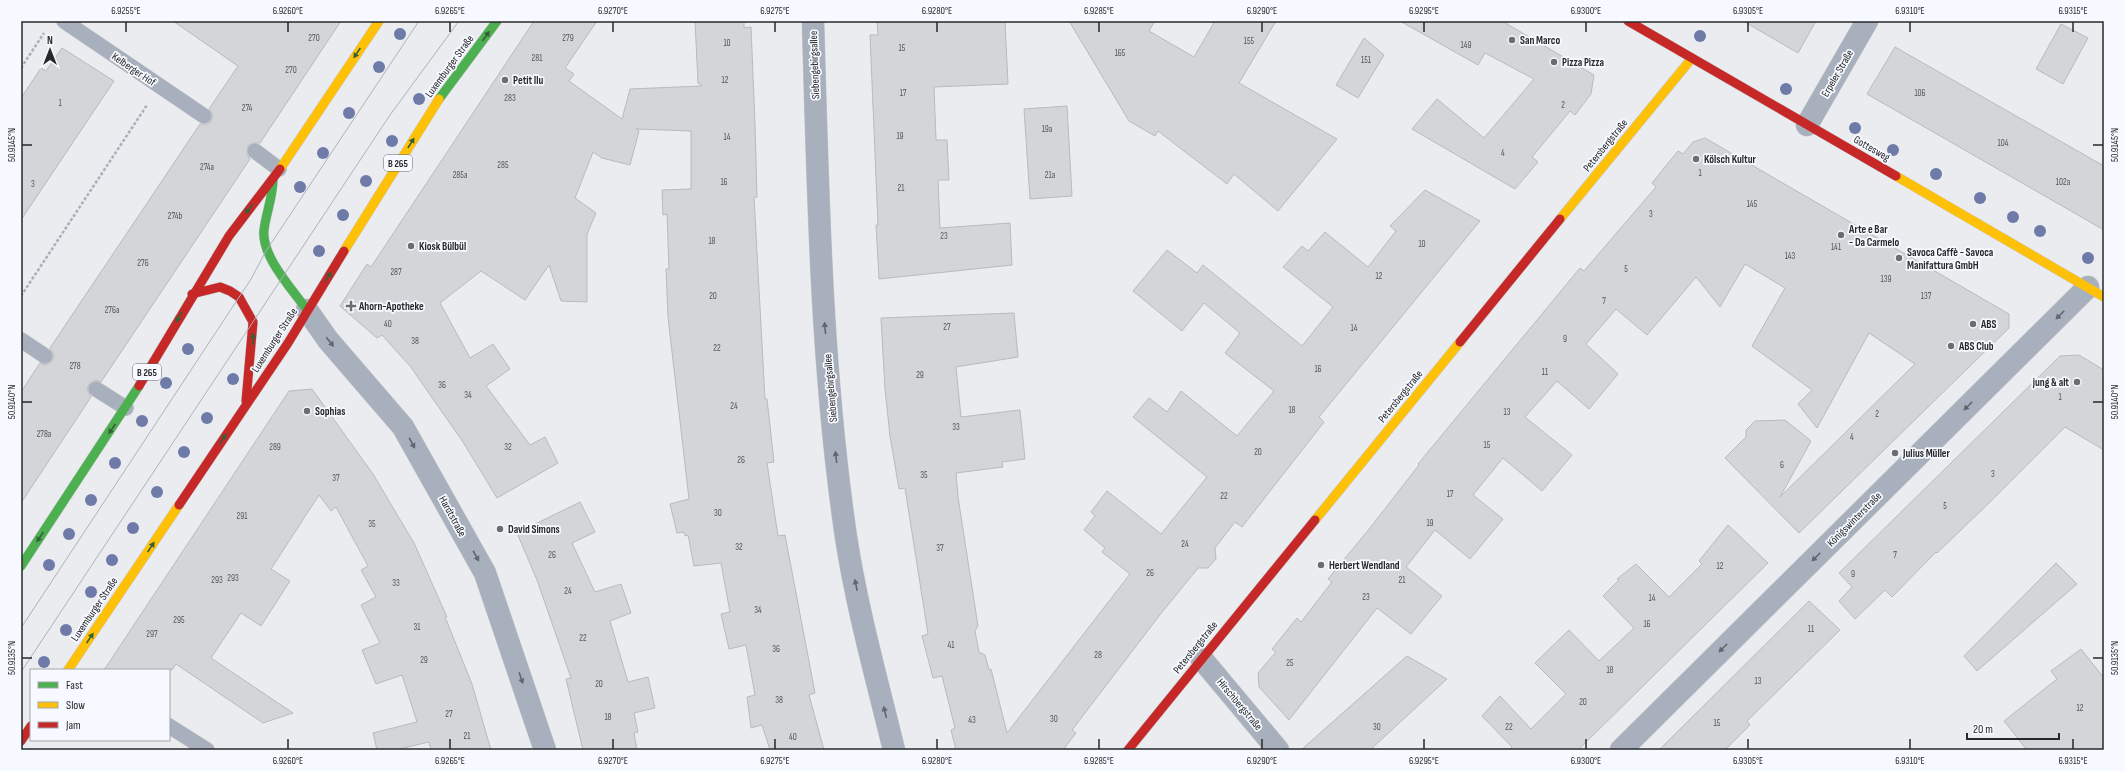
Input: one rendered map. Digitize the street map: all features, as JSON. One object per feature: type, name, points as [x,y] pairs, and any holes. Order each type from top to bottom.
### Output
[{"type":"main road","name":"B 265","points":[[21,566],[126,408],[192,294],[228,236],[276,173],[379,21]]},
{"type":"main road","name":"Luxemburger Straße","points":[[75,668],[246,406],[428,114],[497,21]]},
{"type":"main road","name":"Gottesweg","points":[[1628,21],[2096,292]]},
{"type":"main road","name":"Petersbergstraße","points":[[1128,750],[1201,658],[1692,58]]},
{"type":"main road","points":[[276,173],[271,202],[264,224],[263,240],[266,251],[307,310]]},
{"type":"main road","points":[[192,294],[220,287],[230,291],[239,297],[254,322],[246,406]]},
{"type":"main road","points":[[21,741],[30,728]]},
{"type":"street","name":"Siebengebirgsallee","points":[[813,21],[824,309],[834,436],[848,547],[869,648],[894,750]]},
{"type":"street","name":"Erpeler Straße","points":[[1807,125],[1867,21]]},
{"type":"street","name":"Königswinterstraße","points":[[1621,750],[2096,292]]},
{"type":"street","name":"Hardtstraße","points":[[307,310],[328,340],[403,427],[485,573],[545,750]]},
{"type":"street","name":"Hirschbergstraße","points":[[1201,658],[1278,750]]},
{"type":"lane","name":"Kelberger Hof","points":[[64,21],[204,116]]},
{"type":"lane","points":[[255,151],[276,173]]},
{"type":"lane","points":[[21,340],[45,356]]},
{"type":"lane","points":[[96,389],[126,408]]},
{"type":"lane","points":[[170,727],[207,750]]},
{"type":"path","points":[[21,68],[48,27]]},
{"type":"path","points":[[21,296],[160,86]]},
{"type":"building","points":[[173,21],[341,21],[260,143],[252,143],[248,146],[247,154],[250,159],[101,382],[96,380],[89,384],[87,389],[91,397],[21,503],[21,392],[40,363],[45,365],[52,361],[54,356],[50,348],[200,124],[208,124],[211,121],[213,116],[209,109],[238,66]]},
{"type":"building","points":[[534,21],[597,21],[565,68],[574,74],[569,81],[622,119],[630,89],[702,86],[698,83],[695,21],[744,21],[744,28],[751,27],[757,197],[754,197],[765,399],[767,399],[774,462],[767,463],[778,536],[785,535],[815,693],[809,695],[824,750],[770,750],[762,725],[751,728],[747,697],[755,695],[746,645],[729,649],[721,614],[730,612],[721,563],[694,566],[688,535],[685,536],[684,532],[677,533],[670,504],[689,499],[668,317],[666,269],[669,269],[667,214],[663,215],[662,190],[691,189],[691,131],[636,129],[639,131],[630,165],[602,158],[593,152],[575,198],[596,213],[587,234],[587,302],[561,301],[549,265],[525,300],[481,271],[440,303],[470,358],[493,344],[510,369],[486,386],[530,445],[545,437],[558,463],[497,498],[463,442],[410,366],[382,335],[377,338],[340,306],[367,264],[371,267]]},
{"type":"building","points":[[877,21],[1005,21],[1008,84],[934,87],[936,140],[947,140],[949,180],[938,180],[940,228],[1010,223],[1012,265],[879,279],[870,35],[878,35]]},
{"type":"building","points":[[1069,21],[1155,21],[1149,31],[1194,57],[1215,21],[1276,21],[1239,83],[1337,139],[1278,211],[1234,174],[1227,184],[1158,131],[1155,136],[1129,121]]},
{"type":"building","points":[[1400,21],[1502,21],[1594,75],[1591,94],[1575,115],[1570,111],[1532,157],[1538,162],[1515,189],[1412,129],[1437,99],[1484,138],[1534,79],[1485,53],[1478,65]]},
{"type":"building","points":[[1743,21],[1816,21],[1798,53]]},
{"type":"building","points":[[2061,24],[2088,38],[2063,84],[2036,69]]},
{"type":"building","points":[[1364,38],[1384,55],[1358,98],[1336,85]]},
{"type":"building","points":[[1895,47],[2104,166],[2104,230],[1867,94]]},
{"type":"building","points":[[62,48],[114,81],[21,220],[21,98],[41,68],[46,71]]},
{"type":"building","points":[[1067,106],[1072,196],[1030,199],[1024,109]]},
{"type":"building","points":[[1705,138],[2009,314],[2009,328],[1799,533],[1725,458],[1746,437],[1746,430],[1755,421],[1785,420],[1811,441],[1780,497],[1915,364],[1869,333],[1817,428],[1798,404],[1812,390],[1752,346],[1785,288],[1745,264],[1720,307],[1696,277],[1647,335],[1616,309],[1586,344],[1618,374],[1589,409],[1557,381],[1525,417],[1572,455],[1542,491],[1503,458],[1473,495],[1503,519],[1470,559],[1435,530],[1406,567],[1442,596],[1411,634],[1377,608],[1289,720],[1259,687],[1258,673],[1276,652],[1272,649],[1297,618],[1301,622],[1332,582],[1328,579],[1370,528],[1419,465],[1418,464],[1580,268],[1584,271],[1656,187],[1652,183],[1678,151],[1683,154],[1693,142]]},
{"type":"building","points":[[1425,190],[1480,221],[1319,417],[1324,422],[1242,527],[1235,522],[1215,548],[1216,559],[1208,568],[1198,568],[1159,616],[1072,730],[1076,733],[1063,750],[956,750],[951,730],[955,728],[942,676],[933,678],[922,636],[928,634],[905,488],[899,489],[890,436],[885,389],[881,318],[1014,313],[1018,357],[956,367],[961,417],[1020,410],[1025,459],[1002,462],[1003,467],[956,473],[958,497],[978,626],[975,631],[979,652],[985,655],[989,670],[991,669],[1007,733],[1130,574],[1102,552],[1105,548],[1084,530],[1095,516],[1091,512],[1107,491],[1161,534],[1207,477],[1133,417],[1149,398],[1167,412],[1181,391],[1237,436],[1274,391],[1225,353],[1240,333],[1204,303],[1182,331],[1133,291],[1167,250],[1197,273],[1203,265],[1302,346],[1333,307],[1283,267],[1302,246],[1308,251],[1325,232],[1368,267],[1396,231],[1390,226]]},
{"type":"building","points":[[2079,355],[2104,370],[2104,450],[2065,427],[1987,505],[1937,553],[1936,552],[1892,597],[1885,590],[1855,619],[1839,601],[1852,587],[1839,573],[2060,356]]},
{"type":"building","points":[[312,389],[373,474],[414,543],[447,617],[445,617],[472,684],[491,750],[431,750],[429,742],[395,750],[377,750],[373,733],[417,722],[402,675],[376,684],[362,650],[380,643],[361,605],[376,597],[361,570],[368,566],[336,507],[331,511],[319,495],[271,569],[290,581],[261,626],[241,613],[211,658],[293,713],[263,723],[176,664],[172,670],[105,669],[289,391]]},
{"type":"building","points":[[580,502],[595,532],[572,543],[595,592],[621,584],[631,613],[610,621],[628,682],[648,677],[655,708],[634,713],[638,732],[634,733],[637,750],[583,750],[566,679],[571,678],[537,580],[517,533]]},
{"type":"building","points":[[1728,525],[1768,563],[1578,750],[1509,750],[1512,747],[1482,716],[1500,696],[1531,729],[1566,694],[1535,663],[1569,630],[1599,661],[1634,628],[1603,596],[1619,580],[1617,579],[1636,564],[1669,597],[1702,564],[1699,561]]},
{"type":"building","points":[[2056,563],[2077,584],[1977,671],[1964,656]]},
{"type":"building","points":[[1809,601],[1840,630],[1747,721],[1750,725],[1725,750],[1659,750]]},
{"type":"building","points":[[2081,649],[2104,678],[2104,750],[2027,750],[2004,721],[2057,679],[2051,671]]},
{"type":"building","points":[[1407,656],[1447,679],[1370,750],[1301,750]]},
{"type":"tram line","points":[[21,628],[251,279],[266,251],[419,21]]},
{"type":"tram line","points":[[21,672],[390,115],[459,21]]},
{"type":"traffic: fast","points":[[439,99],[497,21]]},
{"type":"traffic: fast","points":[[273,179],[272,192],[264,230],[264,240],[272,261],[307,310]]},
{"type":"traffic: fast","points":[[21,566],[139,386]]},
{"type":"traffic: slow","points":[[280,169],[379,21]]},
{"type":"traffic: slow","points":[[1560,219],[1692,58]]},
{"type":"traffic: slow","points":[[344,251],[439,99]]},
{"type":"traffic: slow","points":[[1896,176],[2104,297]]},
{"type":"traffic: slow","points":[[1315,520],[1460,342]]},
{"type":"traffic: slow","points":[[69,669],[179,505]]},
{"type":"traffic: jam","points":[[1628,21],[1896,176]]},
{"type":"traffic: jam","points":[[139,386],[229,236],[280,169]]},
{"type":"traffic: jam","points":[[1460,342],[1560,219]]},
{"type":"traffic: jam","points":[[179,505],[288,343],[344,251]]},
{"type":"traffic: jam","points":[[192,294],[220,287],[230,291],[239,297],[253,322],[246,401]]},
{"type":"traffic: jam","points":[[1128,750],[1315,520]]},
{"type":"traffic: jam","points":[[21,741],[30,728]]},
{"type":"place","name":"San Marco","points":[[1512,40]]},
{"type":"place","name":"Pizza Pizza","points":[[1554,62]]},
{"type":"place","name":"Petit Ilu","points":[[505,80]]},
{"type":"place","name":"Kölsch Kultur","points":[[1696,159]]},
{"type":"place","name":"Arte e Bar - Da Carmelo","points":[[1841,235]]},
{"type":"place","name":"Kiosk Bülbül","points":[[411,246]]},
{"type":"place","name":"Savoca Caffè - Savoca Manifattura GmbH","points":[[1899,258]]},
{"type":"place","name":"Ahorn-Apotheke","points":[[351,306]]},
{"type":"place","name":"ABS","points":[[1973,324]]},
{"type":"place","name":"ABS Club","points":[[1951,346]]},
{"type":"place","name":"jung & alt","points":[[2077,382]]},
{"type":"place","name":"Sophias","points":[[307,411]]},
{"type":"place","name":"Julius Müller","points":[[1895,453]]},
{"type":"place","name":"David Simons","points":[[500,529]]},
{"type":"place","name":"Herbert Wendland","points":[[1321,565]]}]
